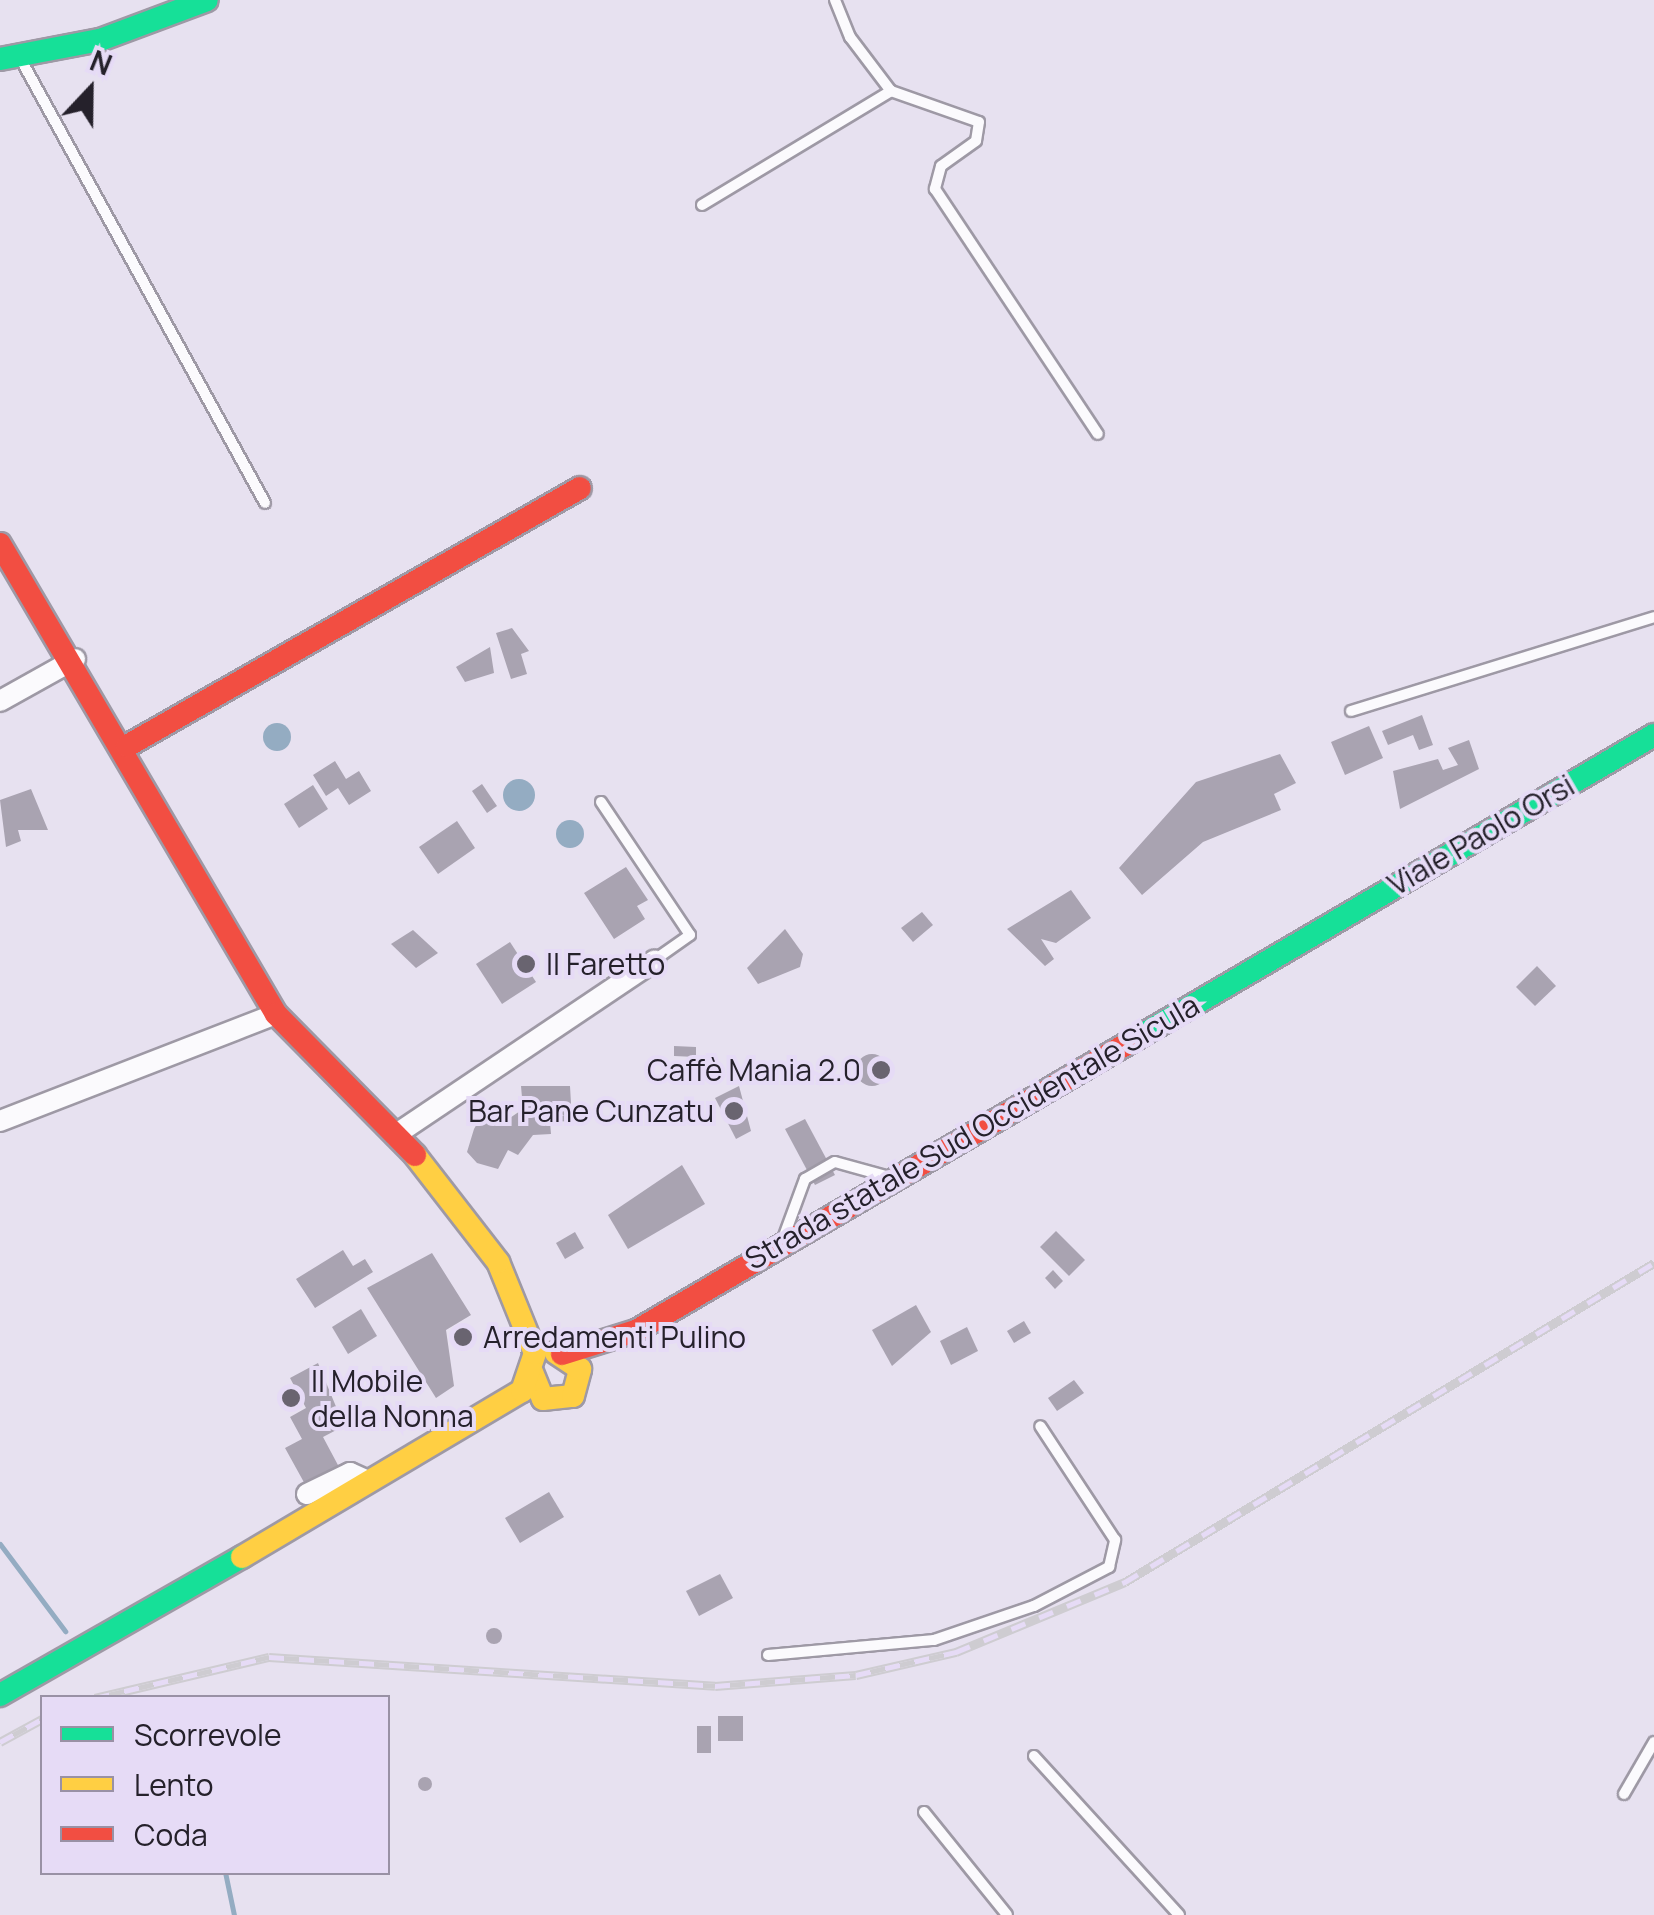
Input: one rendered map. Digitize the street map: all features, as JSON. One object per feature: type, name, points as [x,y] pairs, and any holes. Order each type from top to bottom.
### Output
[{"type":"main road","points":[[4,50],[100,40],[207,0]]},
{"type":"main road","points":[[127,746],[580,488]]},
{"type":"main road","points":[[0,544],[127,746],[276,1014],[395,1135],[479,1229],[525,1322],[533,1369],[549,1402]]},
{"type":"main road","name":"Viale Paolo Orsi","points":[[1309,935],[1654,735]]},
{"type":"main road","name":"Strada statale Sud Occidentale Sicula","points":[[636,1332],[1309,935]]},
{"type":"main road","points":[[525,1322],[580,1369],[580,1387]]},
{"type":"main road","points":[[485,1418],[533,1369],[560,1353],[636,1332]]},
{"type":"main road","points":[[0,1694],[485,1418],[549,1402],[580,1387],[636,1332]]},
{"type":"street","points":[[0,701],[75,659]]},
{"type":"street","points":[[395,1135],[655,960]]},
{"type":"street","points":[[0,1121],[276,1014]]},
{"type":"street","points":[[307,1494],[350,1473],[368,1482]]},
{"type":"lane","points":[[835,0],[850,37],[891,91],[979,122],[976,141],[941,166],[935,189],[1098,434]]},
{"type":"lane","points":[[4,50],[264,503]]},
{"type":"lane","points":[[702,205],[891,91]]},
{"type":"lane","points":[[1351,711],[1654,616]]},
{"type":"lane","points":[[601,802],[690,935],[655,960]]},
{"type":"lane","points":[[781,1243],[805,1179],[835,1162],[892,1178]]},
{"type":"lane","points":[[768,1655],[934,1640],[1034,1606],[1109,1567],[1115,1540],[1040,1426]]},
{"type":"lane","points":[[1624,1794],[1654,1742]]},
{"type":"lane","points":[[1034,1756],[1179,1915]]},
{"type":"lane","points":[[924,1812],[1007,1915]]},
{"type":"water","points":[[277,723],[287,727],[291,737],[287,747],[277,751],[267,747],[263,737],[267,727]]},
{"type":"water","points":[[519,779],[530,784],[535,795],[530,806],[519,811],[508,806],[503,795],[508,784]]},
{"type":"water","points":[[570,820],[580,824],[584,834],[580,844],[570,848],[560,844],[556,834],[560,824]]},
{"type":"building","points":[[512,628],[529,651],[521,654],[527,674],[511,679],[496,633]]},
{"type":"building","points":[[490,647],[494,673],[465,682],[456,667]]},
{"type":"building","points":[[1422,715],[1433,745],[1419,750],[1413,735],[1388,745],[1382,731]]},
{"type":"building","points":[[1369,726],[1383,758],[1345,775],[1331,742]]},
{"type":"building","points":[[1469,740],[1479,769],[1400,809],[1393,771],[1438,759],[1443,770],[1458,765],[1448,748]]},
{"type":"building","points":[[1280,754],[1296,783],[1274,794],[1281,810],[1203,842],[1142,895],[1119,868],[1196,782]]},
{"type":"building","points":[[335,761],[346,779],[359,771],[371,791],[349,805],[338,788],[326,796],[313,775]]},
{"type":"building","points":[[482,784],[497,806],[487,813],[472,791]]},
{"type":"building","points":[[313,785],[328,809],[299,828],[284,804]]},
{"type":"building","points":[[31,789],[48,830],[18,830],[21,841],[6,847],[0,800]]},
{"type":"building","points":[[457,821],[475,848],[438,874],[419,847]]},
{"type":"building","points":[[626,867],[648,900],[637,906],[645,919],[614,939],[584,893]]},
{"type":"building","points":[[1071,890],[1091,918],[1056,943],[1041,939],[1054,959],[1045,966],[1007,929]]},
{"type":"building","points":[[922,912],[933,925],[913,942],[901,928]]},
{"type":"building","points":[[785,929],[803,954],[800,967],[758,984],[747,968]]},
{"type":"building","points":[[413,930],[438,953],[416,968],[391,944]]},
{"type":"building","points":[[510,942],[536,982],[502,1004],[476,964]]},
{"type":"building","points":[[1537,966],[1556,986],[1535,1006],[1516,987]]},
{"type":"building","points":[[674,1046],[696,1047],[696,1057],[674,1056]]},
{"type":"building","points":[[872,1054],[883,1059],[888,1070],[883,1081],[872,1086],[861,1081],[856,1070],[861,1059]]},
{"type":"building","points":[[521,1086],[570,1086],[572,1121],[550,1122],[551,1134],[533,1135],[518,1155],[508,1150],[498,1169],[477,1163],[467,1152],[486,1108],[507,1120],[523,1109]]},
{"type":"building","name":"Bar Pane Cunzatu","points":[[739,1086],[751,1131],[736,1139],[715,1098]]},
{"type":"building","points":[[805,1119],[835,1175],[815,1185],[785,1129]]},
{"type":"building","points":[[682,1165],[705,1204],[628,1249],[608,1215]]},
{"type":"building","points":[[1056,1231],[1085,1260],[1069,1276],[1040,1247]]},
{"type":"building","points":[[575,1232],[584,1248],[565,1259],[556,1243]]},
{"type":"building","points":[[343,1250],[353,1266],[365,1259],[373,1272],[315,1308],[296,1279]]},
{"type":"building","points":[[432,1253],[471,1315],[446,1330],[454,1386],[436,1398],[367,1288]]},
{"type":"building","points":[[1053,1270],[1063,1281],[1055,1289],[1045,1278]]},
{"type":"building","points":[[916,1305],[931,1332],[892,1366],[872,1330]]},
{"type":"building","points":[[361,1309],[377,1336],[348,1354],[332,1327]]},
{"type":"building","points":[[1024,1321],[1031,1333],[1014,1343],[1007,1331]]},
{"type":"building","points":[[967,1327],[978,1351],[951,1365],[940,1341]]},
{"type":"building","points":[[318,1363],[344,1426],[323,1437],[339,1467],[306,1486],[285,1448],[302,1439],[290,1417],[306,1408],[290,1378]]},
{"type":"building","points":[[1074,1380],[1084,1393],[1057,1411],[1048,1398]]},
{"type":"building","points":[[549,1492],[564,1517],[520,1543],[505,1518]]},
{"type":"building","points":[[720,1574],[733,1598],[699,1616],[686,1591]]},
{"type":"building","points":[[494,1628],[502,1636],[494,1644],[486,1636]]},
{"type":"building","points":[[718,1716],[743,1716],[743,1741],[718,1741]]},
{"type":"building","points":[[697,1726],[711,1726],[711,1753],[697,1753]]},
{"type":"building","points":[[425,1777],[432,1784],[425,1791],[418,1784]]},
{"type":"waterway","points":[[0,1544],[65,1631]]},
{"type":"waterway","points":[[226,1875],[234,1915]]},
{"type":"railway","points":[[108,1695],[269,1657],[715,1686],[856,1675],[956,1652],[1125,1582],[1654,1263]]},
{"type":"railway","points":[[0,1742],[40,1720]]},
{"type":"traffic: fast","points":[[0,59],[100,40],[207,0]]},
{"type":"traffic: fast","points":[[1137,1038],[1654,735]]},
{"type":"traffic: fast","points":[[0,1695],[242,1557]]},
{"type":"traffic: slow","points":[[242,1557],[522,1391],[535,1353],[498,1262],[415,1155]]},
{"type":"traffic: slow","points":[[532,1372],[543,1399],[573,1396],[580,1369],[556,1353]]},
{"type":"traffic: jam","points":[[127,746],[580,488]]},
{"type":"traffic: jam","points":[[0,544],[276,1014],[415,1155]]},
{"type":"traffic: jam","points":[[562,1354],[636,1331],[1137,1038]]},
{"type":"place","name":"Il Faretto","points":[[526,964]]},
{"type":"place","name":"Caffè Mania 2.0","points":[[881,1070]]},
{"type":"place","name":"Bar Pane Cunzatu","points":[[734,1111]]},
{"type":"place","name":"Arredamenti Pulino","points":[[463,1337]]},
{"type":"place","name":"Il Mobile della Nonna","points":[[291,1398]]}]
